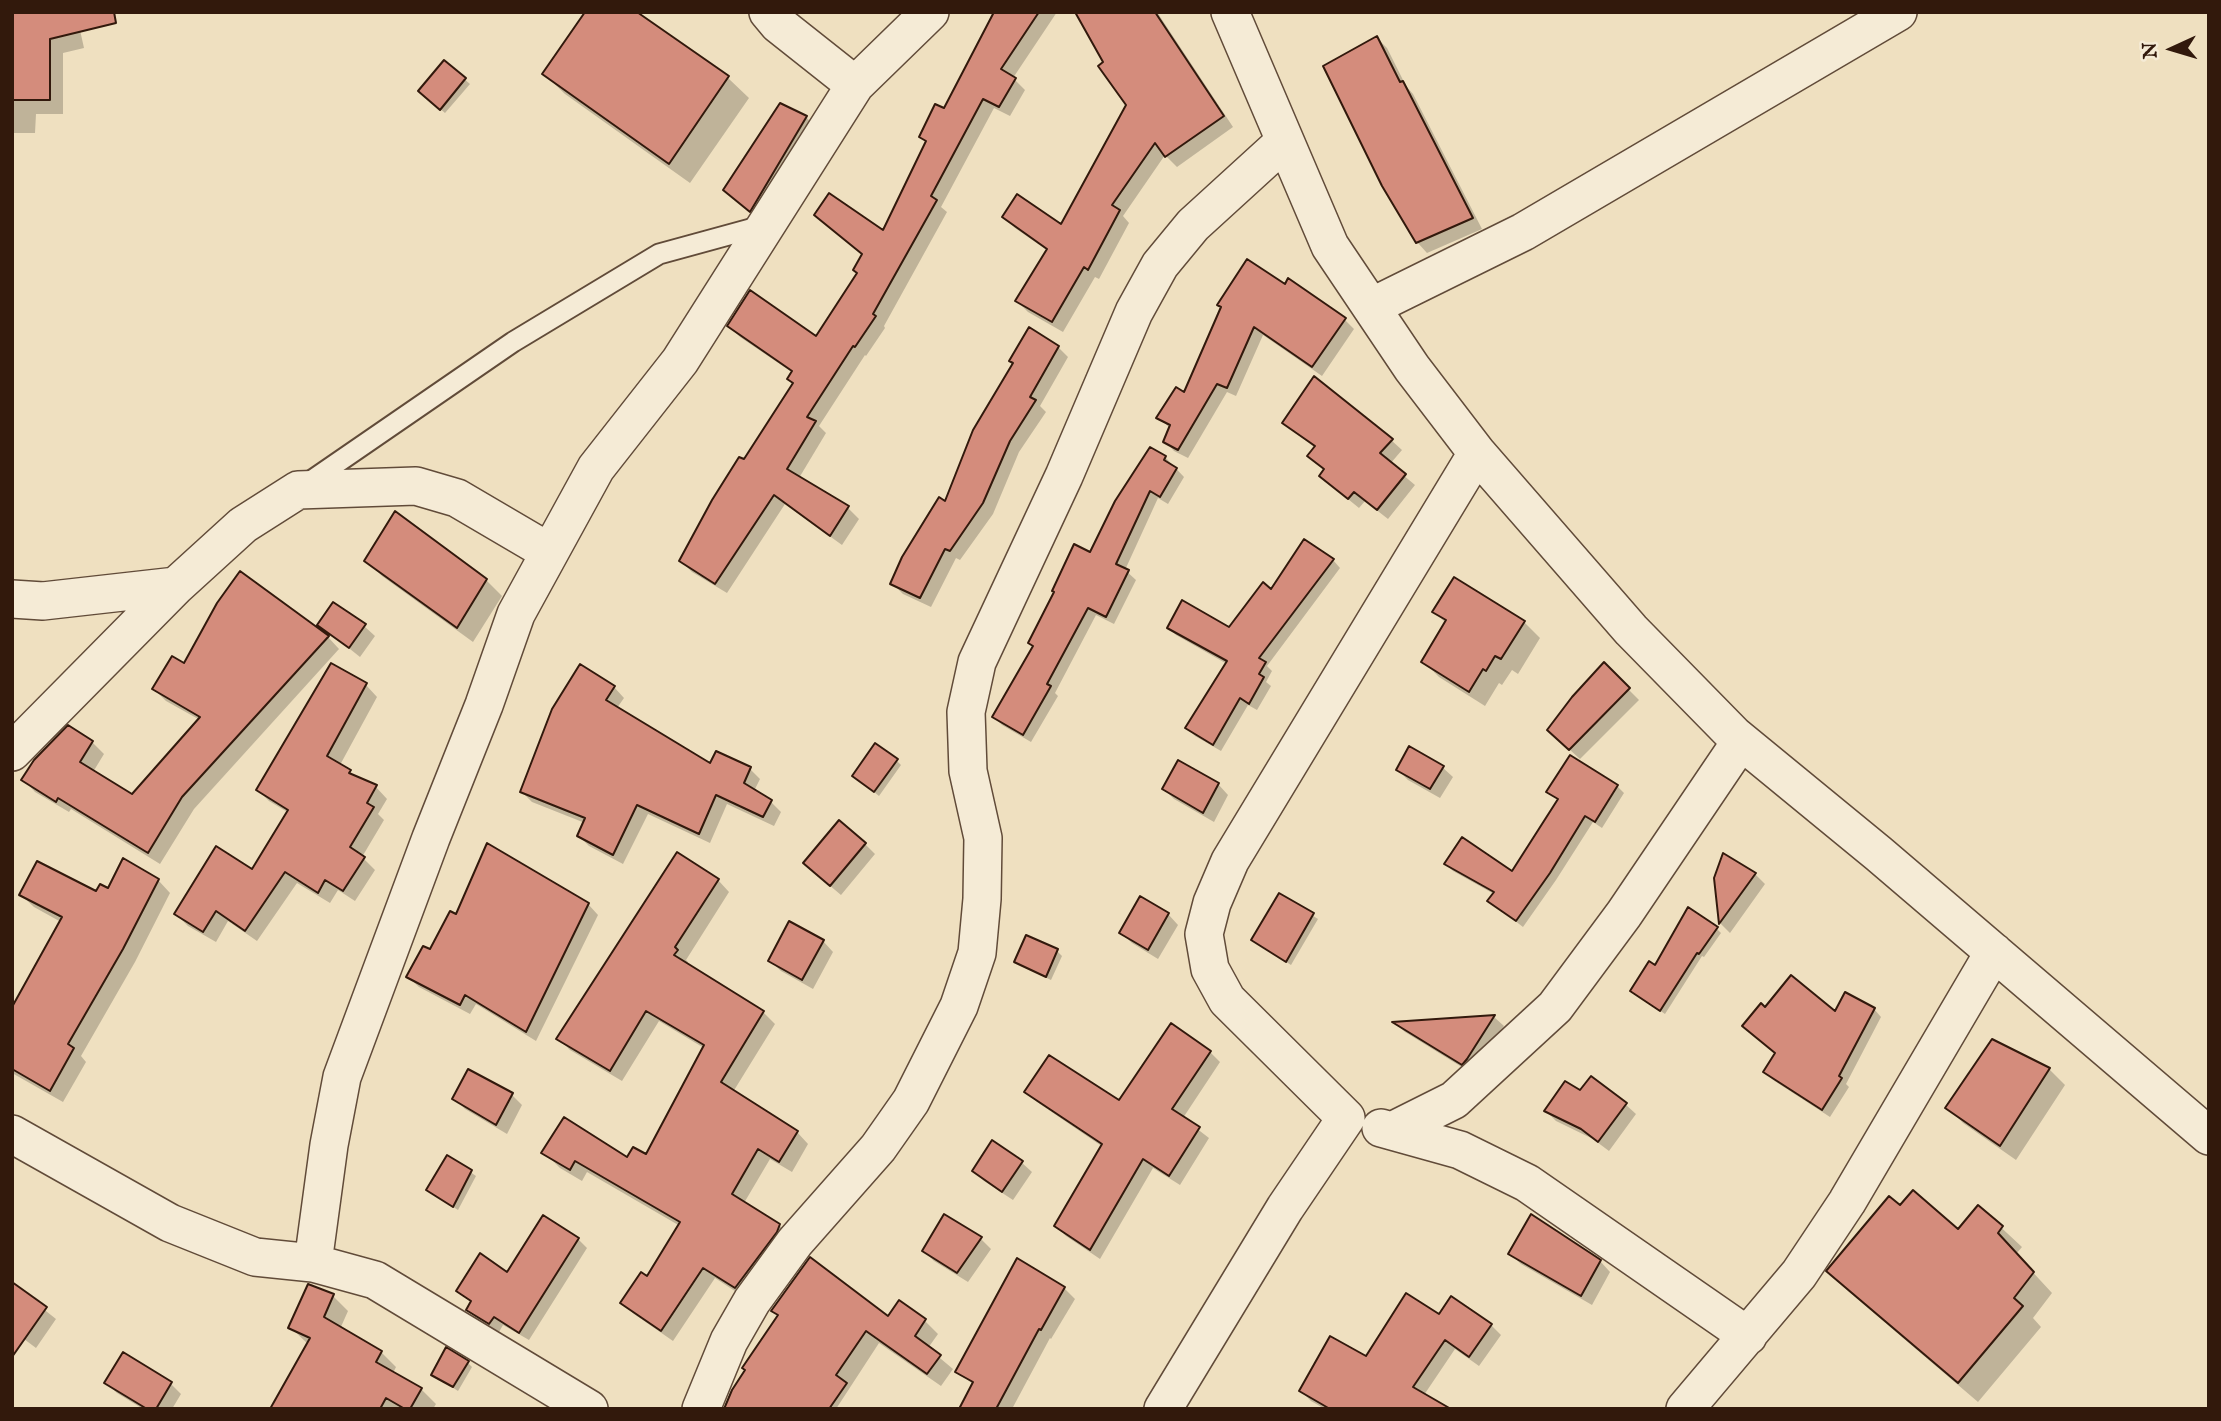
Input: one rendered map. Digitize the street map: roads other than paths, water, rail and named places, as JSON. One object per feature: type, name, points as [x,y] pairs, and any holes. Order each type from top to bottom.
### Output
[{"type":"street","points":[[768,12],[778,24],[855,85]]},
{"type":"street","points":[[313,1263],[328,1145],[342,1077],[516,614],[596,468],[680,361],[855,85],[930,12]]},
{"type":"street","points":[[1230,12],[1330,246],[1412,368],[1477,453],[1631,630],[1741,741],[1879,854],[2209,1136]]},
{"type":"street","points":[[1371,307],[1523,232],[1898,12]]},
{"type":"street","points":[[701,1409],[729,1341],[752,1301],[795,1242],[842,1191],[911,1101],[959,1006],[977,953],[982,899],[983,838],[968,771],[966,712],[977,662],[1064,476],[1134,312],[1160,265],[1194,225],[1284,142]]},
{"type":"street","points":[[1477,453],[1230,861],[1212,903],[1204,934],[1210,969],[1227,1000],[1346,1118],[1460,1150],[1527,1182],[1748,1336]]},
{"type":"street","points":[[12,752],[176,586],[243,525],[298,490],[415,486],[457,498],[549,552]]},
{"type":"street","points":[[12,599],[43,601],[176,586]]},
{"type":"street","points":[[1392,1131],[1454,1100],[1555,1007],[1624,914],[1741,741]]},
{"type":"street","points":[[1685,1409],[1799,1274],[1847,1202],[1994,952]]},
{"type":"street","points":[[1163,1409],[1285,1208],[1346,1118]]},
{"type":"street","points":[[12,1134],[170,1223],[255,1257],[313,1263],[375,1280],[589,1409]]},
{"type":"lane","points":[[298,490],[513,342],[659,254],[765,225]]}]
